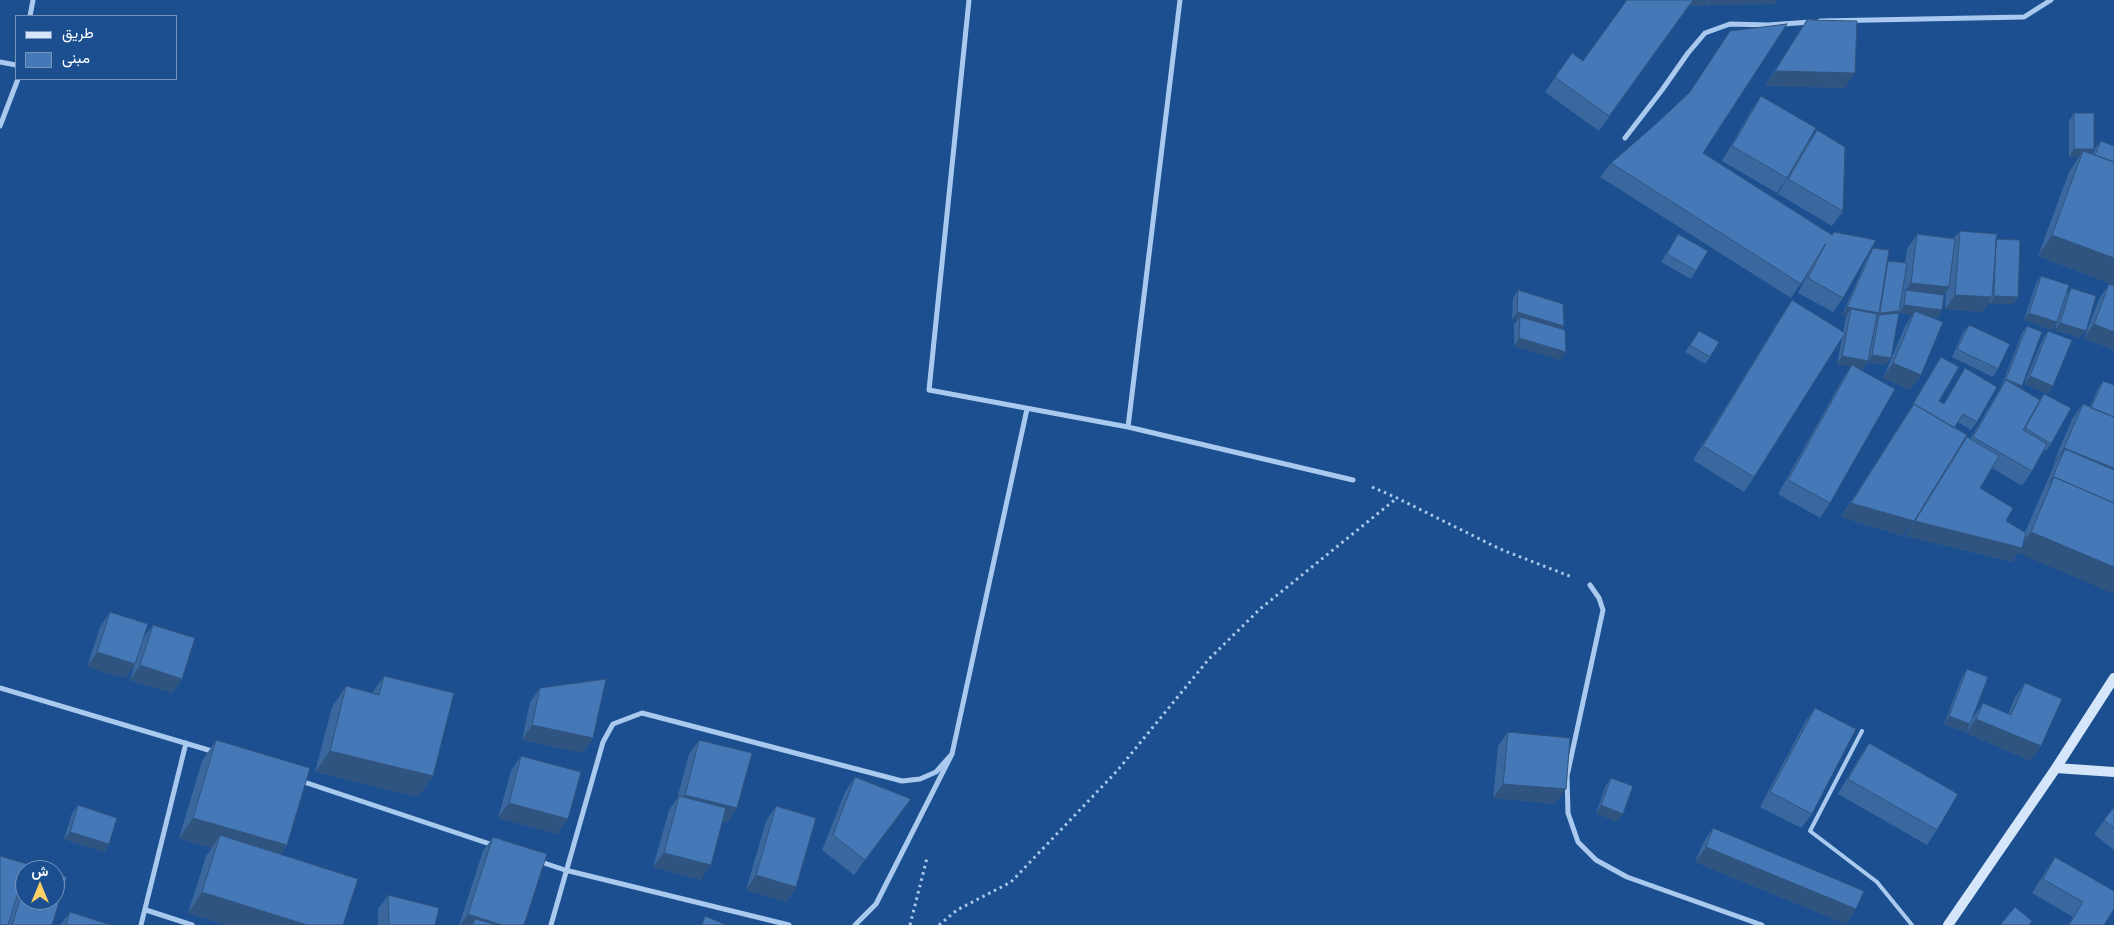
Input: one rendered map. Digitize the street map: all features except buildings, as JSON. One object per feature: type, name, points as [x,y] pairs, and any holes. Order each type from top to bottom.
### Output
[{"type":"main road","points":[[1948,925],[2056,768],[2114,678]]},
{"type":"main road","points":[[2056,768],[2114,772]]},
{"type":"street","points":[[30,15],[33,0]]},
{"type":"street","points":[[969,0],[929,390],[1128,427],[1353,480]]},
{"type":"street","points":[[1128,427],[1180,0]]},
{"type":"street","points":[[1625,138],[1688,52],[1705,33],[1730,24],[1768,25],[1844,19],[2024,17],[2051,0]]},
{"type":"street","points":[[0,62],[15,65]]},
{"type":"street","points":[[0,126],[18,80]]},
{"type":"street","points":[[855,925],[876,904],[952,754],[1027,409]]},
{"type":"street","points":[[1590,584],[1599,598],[1603,610],[1567,776],[1568,813],[1578,842],[1596,860],[1627,877],[1762,925]]},
{"type":"street","points":[[0,688],[186,742],[223,755]]},
{"type":"street","points":[[551,925],[565,870],[603,742],[613,724],[642,713],[902,781],[920,779],[936,772],[952,754]]},
{"type":"street","points":[[141,925],[186,742]]},
{"type":"street","points":[[297,780],[500,848]]},
{"type":"street","points":[[528,857],[565,870],[790,925]]},
{"type":"street","points":[[146,910],[192,925]]},
{"type":"lane","points":[[1862,731],[1810,831],[1877,882],[1912,925]]},
{"type":"path","points":[[1353,480],[1397,498],[1500,549],[1590,584]]},
{"type":"path","points":[[939,925],[957,910],[1011,882],[1117,771],[1208,660],[1260,609],[1397,498]]}]
